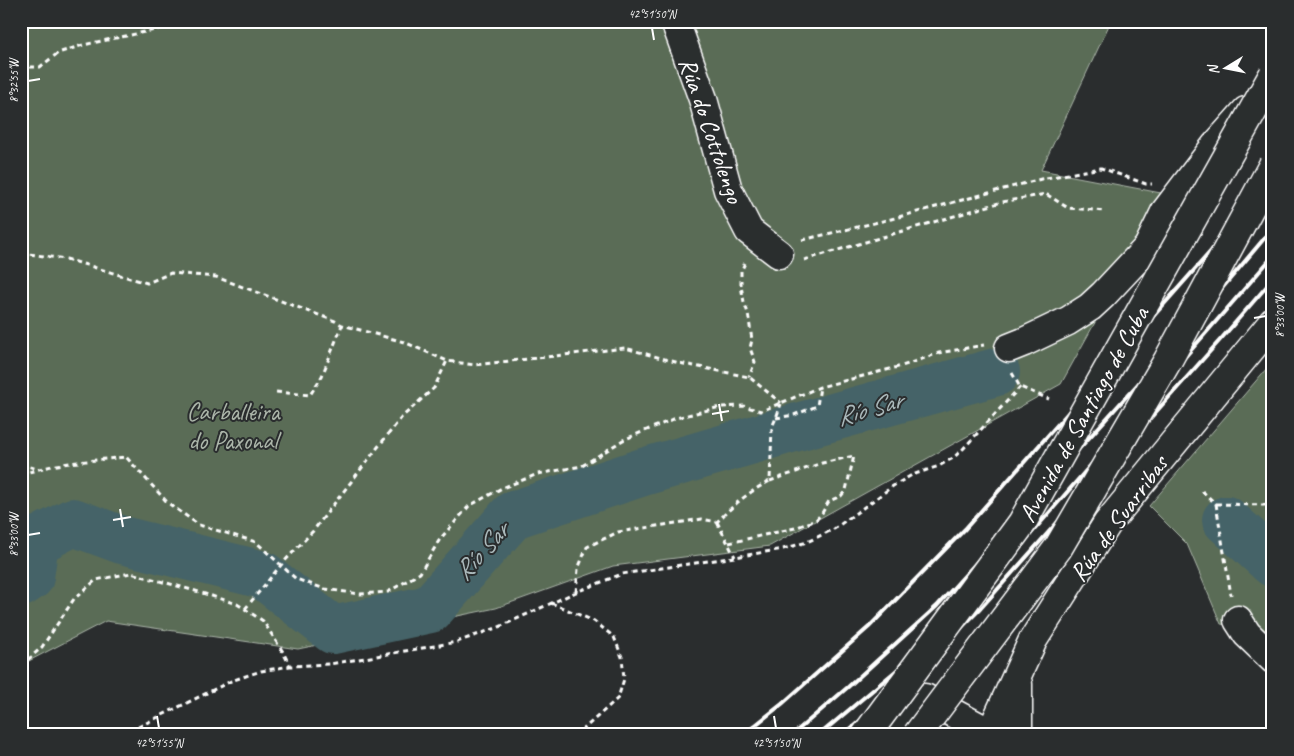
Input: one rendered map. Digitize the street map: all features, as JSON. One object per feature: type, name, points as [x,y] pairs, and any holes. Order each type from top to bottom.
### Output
[{"type":"main road","name":"Rúa do Cottolengo","points":[[675,21],[703,99],[728,190],[749,231],[772,248]]},
{"type":"main road","name":"Avenida de Santiago de Cuba","points":[[866,735],[1022,523],[1273,75]]},
{"type":"main road","points":[[1009,348],[1048,331],[1090,308],[1103,295],[1148,247],[1164,212],[1216,145],[1273,82]]},
{"type":"main road","name":"Avenida de Santiago de Cuba","points":[[917,735],[1058,548],[1168,360],[1273,165]]},
{"type":"main road","name":"Rúa de Suarribas","points":[[991,734],[1033,640],[1107,524],[1273,322]]},
{"type":"main road","points":[[1238,620],[1247,634],[1273,659]]},
{"type":"main road","points":[[1018,735],[1019,672]]},
{"type":"main road","points":[[891,735],[925,698],[991,734]]},
{"type":"path","points":[[21,67],[40,67],[58,53],[75,47],[159,29],[178,21]]},
{"type":"path","points":[[749,377],[755,362],[750,348],[752,340],[741,286],[741,271],[751,254],[1041,179],[1101,168],[1146,184],[1186,183]]},
{"type":"path","points":[[772,248],[800,262],[1002,202],[1046,194],[1068,208],[1105,211]]},
{"type":"path","points":[[21,253],[66,259],[147,283],[171,273],[216,277],[342,325],[404,342],[447,361],[475,365],[625,348],[679,363],[749,377],[781,403]]},
{"type":"path","points":[[276,392],[310,395],[322,376],[342,325]]},
{"type":"path","points":[[21,475],[38,469],[126,457],[168,503],[199,526],[256,542],[296,579],[325,589],[360,594],[388,592],[420,573],[440,539],[469,506],[502,488],[538,474],[582,466],[623,440],[676,418],[720,407],[743,406],[761,411],[820,387],[902,366],[939,353],[987,344],[1009,348]]},
{"type":"path","points":[[245,609],[281,564],[313,531],[402,417],[434,388],[447,361]]},
{"type":"path","points":[[122,735],[231,682],[261,671],[290,666],[330,664],[457,642],[499,627],[576,592],[622,574],[783,549],[806,542],[834,529],[912,474],[939,466],[953,458],[963,450],[1020,386],[1049,399]]},
{"type":"path","points":[[776,418],[794,415],[817,406],[820,387]]},
{"type":"path","points":[[770,480],[772,427],[781,403]]},
{"type":"path","points":[[717,522],[742,500],[770,480],[822,463],[854,456],[846,490],[841,496],[828,501],[816,520],[795,528],[729,543]]},
{"type":"path","points":[[21,464],[38,469]]},
{"type":"path","points":[[1202,491],[1216,504],[1229,589],[1238,620]]},
{"type":"path","points":[[1216,504],[1266,505],[1273,509]]},
{"type":"path","points":[[576,592],[578,569],[587,547],[618,532],[702,519],[717,522],[736,557]]},
{"type":"path","points":[[21,666],[42,646],[74,599],[96,580],[131,573],[237,604],[263,621],[290,666]]},
{"type":"path","points":[[551,603],[594,621],[614,637],[622,657],[624,679],[618,698],[577,735]]},
{"type":"green space","name":"Carballeira do Paxonal","points":[[21,21],[1111,21],[1041,170],[1166,194],[1061,384],[770,546],[613,566],[496,608],[298,649],[106,621],[21,665]]},
{"type":"green space","points":[[1273,361],[1273,645],[1255,629],[1221,624],[1187,544],[1149,506]]},
{"type":"waterway","name":"Río Sar","points":[[21,583],[30,577],[35,542],[73,522],[122,540],[263,575],[333,630],[430,609],[513,515],[643,472],[996,372]]},
{"type":"waterway","name":"Río Sar","points":[[1226,520],[1273,563]]},
{"type":"railway","points":[[743,735],[782,704],[869,627],[965,529],[1273,181]]},
{"type":"railway","points":[[792,735],[937,606],[1192,324],[1273,228]]},
{"type":"railway","points":[[819,735],[904,664],[974,599],[1273,256]]},
{"type":"railway","points":[[843,735],[911,678],[980,609],[1273,279]]}]
